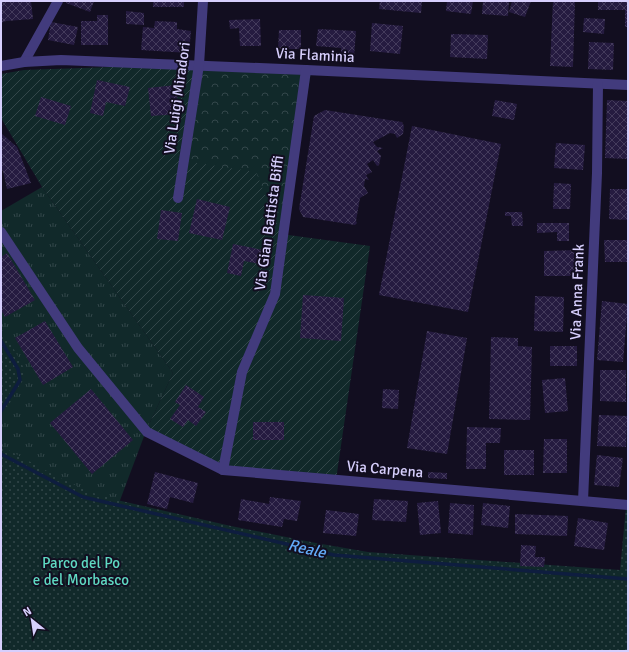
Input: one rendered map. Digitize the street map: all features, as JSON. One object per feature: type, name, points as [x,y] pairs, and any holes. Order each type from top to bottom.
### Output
[{"type":"street","points":[[24,62],[58,1]]},
{"type":"street","name":"Via Luigi Miradori","points":[[178,198],[199,65],[203,1]]},
{"type":"street","name":"Via Flaminia","points":[[1,66],[24,62],[61,60],[628,85]]},
{"type":"street","name":"Via Gian Battista Biffi","points":[[223,470],[242,372],[275,294],[306,70]]},
{"type":"street","name":"Via Anna Frank","points":[[583,501],[597,173],[598,84]]},
{"type":"street","name":"Via Carpena","points":[[1,232],[78,348],[147,432],[223,470],[628,505]]},
{"type":"green space","points":[[198,64],[311,73],[281,234],[178,160]]},
{"type":"green space","points":[[198,64],[178,160],[256,172],[281,234],[370,246],[336,480],[222,471],[146,431],[173,373],[42,187],[1,118],[1,74],[24,70]]},
{"type":"green space","points":[[42,187],[173,373],[146,431],[119,503],[90,496],[1,450],[1,211]]},
{"type":"green space","points":[[1,328],[18,357],[26,375],[1,418]]},
{"type":"green space","name":"Parco del Po e del Morbasco","points":[[1,446],[87,491],[117,500],[231,526],[368,552],[620,570],[626,507],[628,508],[628,651],[1,651]]},
{"type":"building","points":[[1,1],[31,1],[33,19],[6,21],[1,23]]},
{"type":"building","points":[[67,1],[94,1],[90,12],[66,3]]},
{"type":"building","points":[[153,1],[184,1],[184,7],[153,7]]},
{"type":"building","points":[[380,1],[422,1],[421,13],[379,9]]},
{"type":"building","points":[[447,1],[473,1],[471,14],[446,11]]},
{"type":"building","points":[[483,1],[509,1],[508,16],[482,14]]},
{"type":"building","points":[[512,1],[531,1],[525,17],[509,12]]},
{"type":"building","points":[[553,1],[575,1],[573,67],[550,66]]},
{"type":"building","points":[[598,1],[628,1],[628,27],[625,27],[625,10],[598,10]]},
{"type":"building","points":[[126,11],[144,13],[144,25],[126,24]]},
{"type":"building","points":[[97,15],[108,15],[108,45],[81,45],[81,21],[97,21]]},
{"type":"building","points":[[584,18],[605,19],[604,34],[583,32]]},
{"type":"building","points":[[260,19],[261,46],[240,46],[239,28],[230,29],[229,20]]},
{"type":"building","points":[[155,21],[177,22],[177,29],[191,31],[189,53],[141,50],[143,27],[154,28]]},
{"type":"building","points":[[51,22],[78,27],[74,45],[48,40]]},
{"type":"building","points":[[372,23],[403,26],[400,54],[370,51]]},
{"type":"building","points":[[318,29],[356,31],[354,57],[341,56],[341,48],[316,46]]},
{"type":"building","points":[[279,30],[301,30],[301,49],[278,49]]},
{"type":"building","points":[[451,34],[488,35],[487,59],[450,57]]},
{"type":"building","points":[[589,42],[614,43],[613,70],[588,69]]},
{"type":"building","points":[[97,80],[130,87],[125,106],[106,102],[103,116],[90,113]]},
{"type":"building","points":[[176,85],[179,114],[151,116],[148,88]]},
{"type":"building","points":[[41,97],[71,106],[65,125],[35,116]]},
{"type":"building","points":[[495,100],[517,104],[514,120],[492,116]]},
{"type":"building","points":[[607,100],[628,101],[628,159],[605,158]]},
{"type":"building","points":[[325,110],[402,122],[404,126],[403,134],[397,138],[395,134],[390,133],[373,142],[377,147],[383,148],[377,151],[381,156],[379,165],[377,166],[373,160],[367,164],[372,172],[366,175],[369,180],[365,179],[364,186],[368,193],[360,198],[356,221],[357,223],[355,225],[303,217],[299,209],[314,116]]},
{"type":"building","points":[[412,126],[501,144],[468,312],[379,295]]},
{"type":"building","points":[[1,133],[17,147],[31,183],[7,189],[3,171],[1,169]]},
{"type":"building","points":[[556,143],[585,145],[583,170],[554,168]]},
{"type":"building","points":[[554,183],[571,184],[570,209],[553,209]]},
{"type":"building","points":[[610,189],[628,189],[628,220],[609,219]]},
{"type":"building","points":[[197,199],[230,207],[222,240],[189,233]]},
{"type":"building","points":[[161,210],[182,213],[178,241],[157,239]]},
{"type":"building","points":[[505,212],[522,212],[523,226],[512,226],[511,216],[505,216]]},
{"type":"building","points":[[537,223],[569,223],[569,241],[557,241],[557,232],[537,233]]},
{"type":"building","points":[[604,240],[628,240],[628,262],[605,262]]},
{"type":"building","points":[[233,244],[263,250],[260,264],[244,261],[241,276],[227,273]]},
{"type":"building","points":[[576,250],[577,276],[544,276],[544,251]]},
{"type":"building","points":[[7,253],[35,300],[5,317],[1,310],[1,257]]},
{"type":"building","points":[[303,295],[344,298],[341,341],[300,338]]},
{"type":"building","points":[[535,296],[564,297],[563,332],[534,331]]},
{"type":"building","points":[[602,301],[628,304],[623,362],[597,360]]},
{"type":"building","points":[[45,321],[73,367],[43,385],[15,338]]},
{"type":"building","points":[[427,331],[467,338],[447,454],[407,448]]},
{"type":"building","points":[[491,337],[518,338],[518,346],[532,347],[530,420],[489,419]]},
{"type":"building","points":[[550,346],[577,346],[577,366],[550,366]]},
{"type":"building","points":[[600,370],[626,370],[626,402],[600,401]]},
{"type":"building","points":[[565,378],[568,411],[545,413],[542,380]]},
{"type":"building","points":[[186,385],[204,397],[198,407],[206,412],[196,426],[188,420],[183,427],[170,419],[180,405],[175,402]]},
{"type":"building","points":[[91,389],[133,440],[92,474],[50,423]]},
{"type":"building","points":[[383,389],[399,390],[398,409],[382,408]]},
{"type":"building","points":[[599,415],[627,416],[626,447],[597,446]]},
{"type":"building","points":[[253,422],[284,422],[284,440],[253,440]]},
{"type":"building","points":[[467,427],[501,428],[500,443],[486,443],[486,469],[466,469]]},
{"type":"building","points":[[544,439],[567,439],[567,473],[543,473]]},
{"type":"building","points":[[504,450],[534,450],[534,475],[504,475]]},
{"type":"building","points":[[597,455],[623,458],[619,487],[594,485]]},
{"type":"building","points":[[155,472],[198,483],[193,503],[170,497],[167,509],[147,504]]},
{"type":"building","points":[[428,472],[447,473],[447,479],[428,478]]},
{"type":"building","points":[[270,497],[301,501],[297,521],[284,519],[282,527],[238,520],[241,499],[269,504]]},
{"type":"building","points":[[374,499],[408,501],[406,522],[372,520]]},
{"type":"building","points":[[438,501],[441,533],[420,535],[417,503]]},
{"type":"building","points":[[450,503],[474,505],[473,535],[448,533]]},
{"type":"building","points":[[483,503],[510,506],[508,528],[481,525]]},
{"type":"building","points":[[326,510],[359,514],[356,536],[323,533]]},
{"type":"building","points":[[515,514],[568,516],[567,536],[515,534]]},
{"type":"building","points":[[578,518],[608,523],[604,550],[574,546]]},
{"type":"building","points":[[521,545],[536,546],[535,557],[545,557],[544,567],[520,566]]},
{"type":"waterway","name":"Reale","points":[[1,341],[18,369],[20,380],[1,411]]},
{"type":"waterway","name":"Reale","points":[[1,454],[83,497],[334,555],[628,579]]}]
